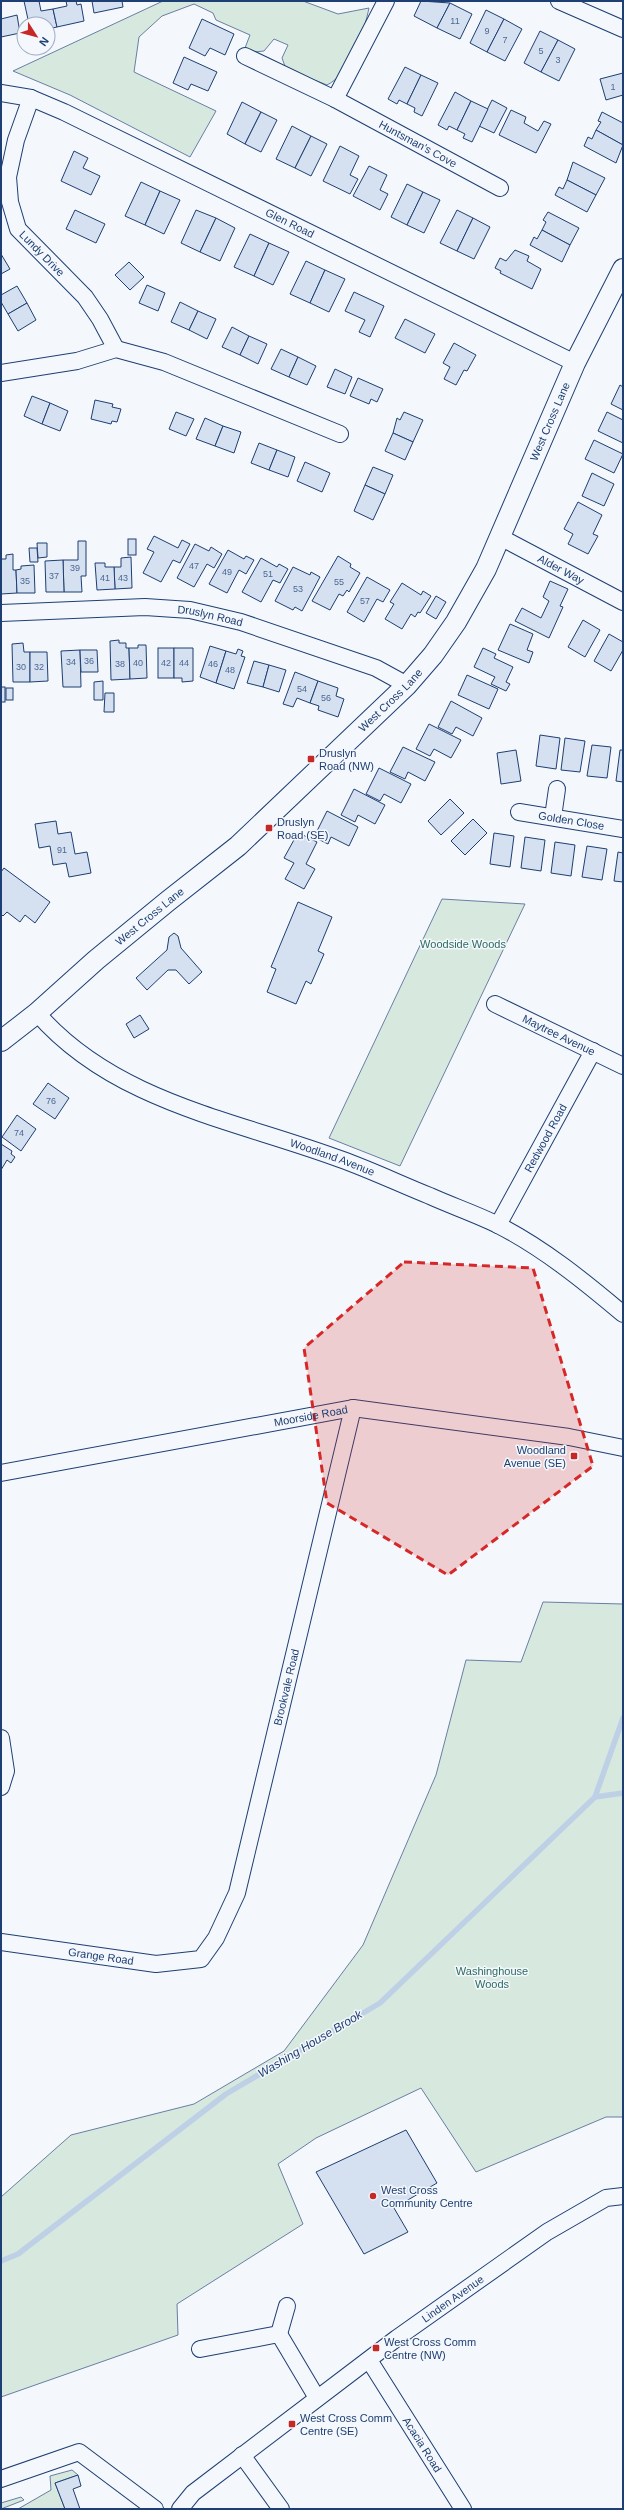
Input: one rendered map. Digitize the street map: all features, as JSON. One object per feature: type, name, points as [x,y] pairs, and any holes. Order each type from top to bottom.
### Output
[{"type":"street","points":[[335,99],[386,1]]},
{"type":"street","points":[[559,1],[623,28]]},
{"type":"street","name":"Huntsman's Cove","points":[[245,56],[335,99],[500,188]]},
{"type":"street","name":"Glen Road","points":[[1,92],[31,98],[575,363]]},
{"type":"street","name":"Lundy Drive","points":[[31,98],[16,140],[8,177],[10,202],[18,229],[85,297],[100,319],[116,349]]},
{"type":"street","name":"West Cross Lane","points":[[1,1041],[37,1013],[96,960],[238,846],[407,685],[433,655],[456,622],[486,569],[575,363],[623,269]]},
{"type":"street","points":[[1,373],[77,361],[116,349],[164,362],[340,434]]},
{"type":"street","name":"Alder Way","points":[[500,537],[623,602]]},
{"type":"street","name":"Druslyn Road","points":[[1,613],[144,607],[190,610],[242,622],[376,668],[407,685]]},
{"type":"street","points":[[553,817],[557,790]]},
{"type":"street","name":"Golden Close","points":[[519,812],[623,829]]},
{"type":"street","name":"Maytree Avenue","points":[[495,1004],[623,1066]]},
{"type":"street","name":"Woodland Avenue","points":[[37,1013],[57,1036],[82,1056],[115,1076],[202,1114],[341,1159],[498,1225],[584,1281],[623,1314]]},
{"type":"street","name":"Redwood Road","points":[[498,1225],[593,1051]]},
{"type":"street","name":"Moorside Road","points":[[1,1473],[353,1408],[569,1437],[623,1448]]},
{"type":"street","name":"Brookvale Road","points":[[201,1959],[216,1938],[237,1894],[353,1408]]},
{"type":"street","points":[[1,1738],[6,1771],[1,1787]]},
{"type":"street","name":"Grange Road","points":[[1,1942],[156,1964],[201,1959]]},
{"type":"street","name":"Linden Avenue","points":[[180,2509],[193,2494],[317,2398],[547,2232],[606,2198],[623,2196]]},
{"type":"street","points":[[287,2306],[279,2334],[317,2398]]},
{"type":"street","points":[[200,2349],[279,2334]]},
{"type":"street","name":"Acacia Road","points":[[368,2360],[463,2509]]},
{"type":"street","points":[[1,2479],[79,2452],[155,2509]]},
{"type":"street","points":[[242,2455],[281,2509]]},
{"type":"highlighted area","points":[[404,1262],[533,1268],[593,1466],[448,1575],[327,1503],[304,1348]]},
{"type":"green space","points":[[163,1],[303,1],[338,14],[369,8],[360,40],[349,62],[343,72],[327,85],[286,69],[282,58],[288,45],[274,39],[264,51],[254,52],[245,48],[250,35],[216,20],[213,13],[194,4],[162,16],[139,37],[134,72],[216,111],[190,157],[70,95],[13,71],[45,56],[56,56],[56,51]]},
{"type":"green space","name":"Woodside Woods","points":[[442,899],[525,904],[400,1166],[329,1138]]},
{"type":"green space","name":"Washinghouse Woods","points":[[543,1602],[623,1604],[623,2117],[606,2117],[476,2172],[421,2088],[316,2138],[278,2164],[303,2224],[177,2304],[178,2335],[1,2397],[1,2197],[71,2135],[194,2104],[284,2051],[363,1945],[436,1775],[466,1660],[521,1662]]},
{"type":"green space","points":[[72,2470],[78,2475],[55,2483],[65,2509],[18,2509],[51,2490],[50,2476]]},
{"type":"green space","points":[[21,2497],[24,2500],[1,2509],[1,2503]]},
{"type":"building","points":[[24,1],[39,1],[41,11],[53,9],[55,16],[27,16]]},
{"type":"building","points":[[66,1],[76,1],[77,5],[81,4],[84,21],[57,27],[56,16],[55,16],[53,9],[67,6]]},
{"type":"building","points":[[92,1],[122,1],[123,7],[94,13]]},
{"type":"building","points":[[421,1],[450,3],[437,28],[414,16]]},
{"type":"building","points":[[450,3],[472,14],[460,39],[437,28]]},
{"type":"building","points":[[486,10],[504,19],[487,52],[470,43]]},
{"type":"building","points":[[17,15],[16,34],[1,37],[1,19]]},
{"type":"building","points":[[202,19],[234,34],[225,55],[210,48],[205,56],[189,48]]},
{"type":"building","points":[[504,19],[522,29],[505,61],[487,52]]},
{"type":"building","points":[[540,31],[558,40],[541,72],[524,63]]},
{"type":"building","points":[[558,40],[575,49],[559,81],[541,72]]},
{"type":"building","points":[[184,57],[217,72],[208,91],[191,84],[188,90],[173,83]]},
{"type":"building","points":[[405,67],[421,75],[407,104],[399,100],[397,104],[388,99]]},
{"type":"building","points":[[623,73],[623,95],[606,100],[600,79]]},
{"type":"building","points":[[421,75],[438,83],[422,116],[414,112],[415,108],[407,104]]},
{"type":"building","points":[[455,92],[471,101],[457,130],[449,126],[447,130],[438,125]]},
{"type":"building","points":[[492,100],[507,108],[494,133],[479,126]]},
{"type":"building","points":[[471,101],[488,109],[472,142],[463,138],[465,134],[457,130]]},
{"type":"building","points":[[242,102],[261,112],[245,144],[227,134]]},
{"type":"building","points":[[511,110],[526,117],[524,123],[538,131],[544,121],[551,124],[536,153],[499,135]]},
{"type":"building","points":[[261,112],[277,120],[261,152],[245,144]]},
{"type":"building","points":[[602,112],[623,123],[623,145],[596,130],[601,122],[598,121]]},
{"type":"building","points":[[292,126],[311,136],[295,168],[276,159]]},
{"type":"building","points":[[596,130],[623,145],[616,163],[584,146],[588,137],[592,139]]},
{"type":"building","points":[[311,136],[327,144],[311,176],[295,168]]},
{"type":"building","points":[[340,146],[359,156],[350,175],[358,179],[350,194],[323,181]]},
{"type":"building","points":[[74,151],[88,158],[83,168],[100,176],[91,195],[61,181]]},
{"type":"building","points":[[573,162],[605,178],[596,195],[567,180]]},
{"type":"building","points":[[369,166],[387,175],[380,190],[388,194],[380,210],[353,196]]},
{"type":"building","points":[[567,180],[596,195],[587,212],[555,195],[559,187],[563,189]]},
{"type":"building","points":[[141,182],[160,191],[145,225],[125,216]]},
{"type":"building","points":[[407,184],[423,192],[407,225],[391,217]]},
{"type":"building","points":[[160,191],[180,200],[164,234],[145,225]]},
{"type":"building","points":[[423,192],[440,200],[424,233],[407,225]]},
{"type":"building","points":[[75,210],[105,224],[96,243],[66,229]]},
{"type":"building","points":[[196,210],[216,218],[200,252],[181,243]]},
{"type":"building","points":[[457,210],[473,218],[457,251],[440,243]]},
{"type":"building","points":[[548,212],[579,228],[570,245],[542,230],[546,222],[543,220]]},
{"type":"building","points":[[216,218],[235,228],[220,261],[200,252]]},
{"type":"building","points":[[473,218],[490,227],[474,259],[457,251]]},
{"type":"building","points":[[542,230],[570,245],[562,262],[530,245],[534,237],[537,239]]},
{"type":"building","points":[[250,234],[269,243],[254,276],[234,267]]},
{"type":"building","points":[[269,243],[289,252],[273,285],[254,276]]},
{"type":"building","points":[[515,250],[529,256],[527,261],[541,269],[532,289],[500,273],[501,271],[495,268],[500,258],[506,261]]},
{"type":"building","points":[[1,254],[10,269],[1,274]]},
{"type":"building","points":[[306,261],[325,270],[310,303],[290,294]]},
{"type":"building","points":[[129,262],[144,277],[130,290],[115,275]]},
{"type":"building","points":[[325,270],[345,279],[329,312],[310,303]]},
{"type":"building","points":[[147,285],[165,293],[158,311],[139,303]]},
{"type":"building","points":[[17,286],[27,303],[8,314],[1,302],[1,295]]},
{"type":"building","points":[[354,292],[384,306],[370,337],[359,332],[365,320],[345,311]]},
{"type":"building","points":[[180,302],[198,311],[189,330],[171,322]]},
{"type":"building","points":[[27,303],[36,320],[18,331],[8,314]]},
{"type":"building","points":[[198,311],[216,319],[207,339],[189,330]]},
{"type":"building","points":[[405,319],[435,334],[425,353],[395,338]]},
{"type":"building","points":[[232,327],[249,336],[240,355],[222,347]]},
{"type":"building","points":[[249,336],[267,344],[258,364],[240,355]]},
{"type":"building","points":[[454,343],[476,355],[467,371],[464,370],[456,385],[444,379],[450,367],[443,363]]},
{"type":"building","points":[[281,349],[298,357],[289,377],[271,369]]},
{"type":"building","points":[[298,357],[316,366],[307,385],[289,377]]},
{"type":"building","points":[[335,369],[352,377],[345,394],[327,387]]},
{"type":"building","points":[[358,378],[383,389],[377,402],[371,399],[369,404],[350,396]]},
{"type":"building","points":[[620,385],[623,387],[623,410],[611,404]]},
{"type":"building","points":[[32,396],[50,403],[42,424],[24,416]]},
{"type":"building","points":[[95,400],[113,404],[112,407],[121,409],[117,422],[112,421],[111,424],[91,419]]},
{"type":"building","points":[[50,403],[68,411],[60,431],[42,424]]},
{"type":"building","points":[[176,412],[194,419],[186,436],[169,429]]},
{"type":"building","points":[[404,412],[423,420],[413,442],[393,433],[397,418],[400,420]]},
{"type":"building","points":[[607,412],[623,420],[623,443],[598,431]]},
{"type":"building","points":[[205,418],[223,426],[215,446],[196,439]]},
{"type":"building","points":[[223,426],[241,432],[234,453],[215,446]]},
{"type":"building","points":[[393,433],[413,442],[405,460],[385,451]]},
{"type":"building","points":[[594,440],[623,454],[614,473],[585,459]]},
{"type":"building","points":[[259,443],[277,450],[269,470],[251,463]]},
{"type":"building","points":[[277,450],[295,457],[288,477],[269,470]]},
{"type":"building","points":[[305,462],[330,473],[322,492],[297,481]]},
{"type":"building","points":[[373,467],[393,475],[385,494],[365,485]]},
{"type":"building","points":[[592,473],[614,484],[604,506],[582,496]]},
{"type":"building","points":[[365,485],[385,494],[373,520],[354,511]]},
{"type":"building","points":[[578,502],[602,515],[593,534],[598,536],[588,554],[568,544],[573,534],[564,529]]},
{"type":"building","points":[[154,536],[178,548],[182,540],[190,544],[180,563],[173,560],[161,582],[143,573],[154,552],[147,549]]},
{"type":"building","points":[[128,539],[136,539],[136,555],[128,555]]},
{"type":"building","points":[[78,541],[86,541],[86,576],[81,576],[82,592],[64,592],[63,560],[78,560]]},
{"type":"building","points":[[37,543],[47,543],[47,557],[38,558]]},
{"type":"building","points":[[195,544],[209,551],[211,547],[222,554],[214,568],[207,564],[194,587],[177,578]]},
{"type":"building","points":[[29,548],[37,548],[38,562],[30,562]]},
{"type":"building","points":[[228,550],[244,559],[246,556],[254,560],[246,574],[239,570],[227,593],[209,584]]},
{"type":"building","points":[[13,554],[13,570],[16,570],[17,593],[1,594],[1,559],[6,559],[6,555]]},
{"type":"building","points":[[338,556],[351,564],[350,567],[360,573],[349,592],[347,590],[343,596],[339,594],[330,610],[312,601]]},
{"type":"building","points":[[131,557],[132,588],[115,589],[114,567],[121,567],[121,558]]},
{"type":"building","points":[[261,558],[277,567],[279,564],[288,569],[280,583],[273,580],[261,602],[242,592]]},
{"type":"building","points":[[63,560],[64,592],[46,592],[45,561]]},
{"type":"building","points":[[95,563],[105,563],[105,567],[114,567],[115,589],[97,590]]},
{"type":"building","points":[[34,565],[35,593],[17,593],[16,570],[21,569],[21,566]]},
{"type":"building","points":[[293,567],[310,575],[311,572],[320,577],[302,611],[295,607],[293,610],[275,601]]},
{"type":"building","points":[[367,577],[390,590],[383,602],[377,599],[364,622],[347,612]]},
{"type":"building","points":[[550,581],[568,589],[560,606],[563,607],[549,638],[515,621],[522,608],[541,618],[549,601],[543,597]]},
{"type":"building","points":[[402,583],[421,595],[423,591],[431,596],[420,613],[418,612],[415,617],[411,614],[402,629],[385,619],[394,604],[390,602]]},
{"type":"building","points":[[436,596],[446,602],[436,619],[426,613]]},
{"type":"building","points":[[583,620],[600,630],[585,657],[568,647]]},
{"type":"building","points":[[510,624],[533,634],[527,650],[533,652],[529,663],[498,650]]},
{"type":"building","points":[[609,634],[623,642],[623,650],[611,671],[594,661]]},
{"type":"building","points":[[119,640],[119,643],[126,643],[126,648],[129,648],[130,679],[111,680],[110,641]]},
{"type":"building","points":[[23,643],[24,652],[30,652],[30,682],[13,682],[12,644]]},
{"type":"building","points":[[138,645],[146,645],[147,678],[130,679],[129,648],[138,648]]},
{"type":"building","points":[[210,646],[226,651],[216,683],[200,677]]},
{"type":"building","points":[[158,648],[174,648],[174,678],[158,678]]},
{"type":"building","points":[[174,648],[193,648],[193,681],[182,682],[182,678],[174,678]]},
{"type":"building","points":[[483,648],[496,654],[494,658],[513,667],[506,682],[510,684],[506,691],[491,684],[495,677],[474,667]]},
{"type":"building","points":[[238,649],[243,651],[241,656],[245,657],[234,689],[216,683],[226,651],[236,654]]},
{"type":"building","points":[[80,650],[81,687],[63,687],[61,651]]},
{"type":"building","points":[[80,650],[97,650],[98,672],[81,672]]},
{"type":"building","points":[[30,652],[47,652],[48,681],[30,682]]},
{"type":"building","points":[[254,661],[269,665],[263,687],[247,683]]},
{"type":"building","points":[[269,665],[286,670],[279,692],[263,687]]},
{"type":"building","points":[[295,672],[318,681],[310,703],[297,698],[293,707],[283,704]]},
{"type":"building","points":[[467,675],[498,689],[489,709],[458,695]]},
{"type":"building","points":[[103,681],[103,700],[94,700],[94,682]]},
{"type":"building","points":[[318,681],[338,688],[336,696],[344,699],[338,717],[318,710],[319,706],[310,703]]},
{"type":"building","points":[[1,687],[5,687],[5,702],[1,702]]},
{"type":"building","points":[[6,688],[13,688],[13,700],[6,700]]},
{"type":"building","points":[[105,693],[114,693],[114,712],[104,712]]},
{"type":"building","points":[[451,701],[482,718],[473,736],[456,727],[452,734],[438,727]]},
{"type":"building","points":[[429,724],[461,740],[451,758],[434,749],[430,756],[416,749]]},
{"type":"building","points":[[540,735],[560,738],[556,769],[536,766]]},
{"type":"building","points":[[565,738],[585,741],[580,772],[561,770]]},
{"type":"building","points":[[592,745],[611,747],[607,778],[587,776]]},
{"type":"building","points":[[403,747],[435,762],[425,781],[408,772],[405,779],[390,772]]},
{"type":"building","points":[[516,750],[521,781],[501,784],[497,753]]},
{"type":"building","points":[[620,750],[623,750],[623,782],[616,781]]},
{"type":"building","points":[[379,768],[411,784],[401,803],[384,794],[380,801],[366,794]]},
{"type":"building","points":[[354,789],[385,805],[375,824],[358,815],[355,822],[341,815]]},
{"type":"building","points":[[450,799],[464,813],[441,835],[428,821]]},
{"type":"building","points":[[327,811],[358,827],[349,846],[331,837],[328,844],[314,837]]},
{"type":"building","points":[[473,819],[487,833],[465,855],[451,841]]},
{"type":"building","points":[[56,821],[58,834],[71,832],[75,854],[87,852],[91,873],[69,877],[66,863],[53,865],[50,846],[39,848],[35,824]]},
{"type":"building","points":[[494,833],[514,836],[510,867],[490,864]]},
{"type":"building","points":[[301,834],[317,842],[306,864],[315,869],[304,889],[285,879],[294,863],[284,858],[295,838],[298,840]]},
{"type":"building","points":[[525,837],[545,840],[541,871],[521,868]]},
{"type":"building","points":[[555,842],[575,845],[571,876],[551,873]]},
{"type":"building","points":[[587,846],[607,849],[602,880],[582,877]]},
{"type":"building","points":[[618,852],[623,853],[623,882],[614,881]]},
{"type":"building","points":[[4,868],[50,902],[35,923],[25,915],[20,922],[7,912],[3,916],[1,914],[1,872]]},
{"type":"building","points":[[298,902],[332,917],[318,951],[324,954],[311,984],[306,981],[296,1004],[267,992],[276,969],[271,967]]},
{"type":"building","points":[[174,933],[178,936],[181,948],[202,972],[189,984],[176,970],[168,970],[147,990],[136,978],[167,950],[169,937]]},
{"type":"building","points":[[140,1015],[149,1029],[134,1038],[126,1024]]},
{"type":"building","points":[[48,1083],[69,1098],[55,1119],[33,1104]]},
{"type":"building","points":[[17,1115],[36,1129],[21,1151],[2,1137]]},
{"type":"building","points":[[1,1144],[12,1151],[11,1154],[15,1157],[11,1163],[7,1160],[1,1170]]},
{"type":"building","name":"West Cross Community Centre","points":[[406,2130],[437,2183],[394,2208],[408,2232],[364,2254],[316,2172]]},
{"type":"building","points":[[78,2475],[81,2486],[73,2489],[80,2509],[65,2509],[55,2483]]},
{"type":"waterway","name":"Washing House Brook","points":[[1,2261],[18,2254],[226,2094],[380,2003],[595,1797],[623,1718]]},
{"type":"waterway","name":"Washing House Brook","points":[[595,1797],[623,1793]]},
{"type":"place","name":"Druslyn Road (NW)","points":[[311,759]]},
{"type":"place","name":"Druslyn Road (SE)","points":[[269,828]]},
{"type":"place","name":"Woodland Avenue (SE)","points":[[574,1456]]},
{"type":"place","name":"West Cross Community Centre","points":[[373,2196]]},
{"type":"place","name":"West Cross Comm Centre (NW)","points":[[376,2348]]},
{"type":"place","name":"West Cross Comm Centre (SE)","points":[[292,2424]]}]
